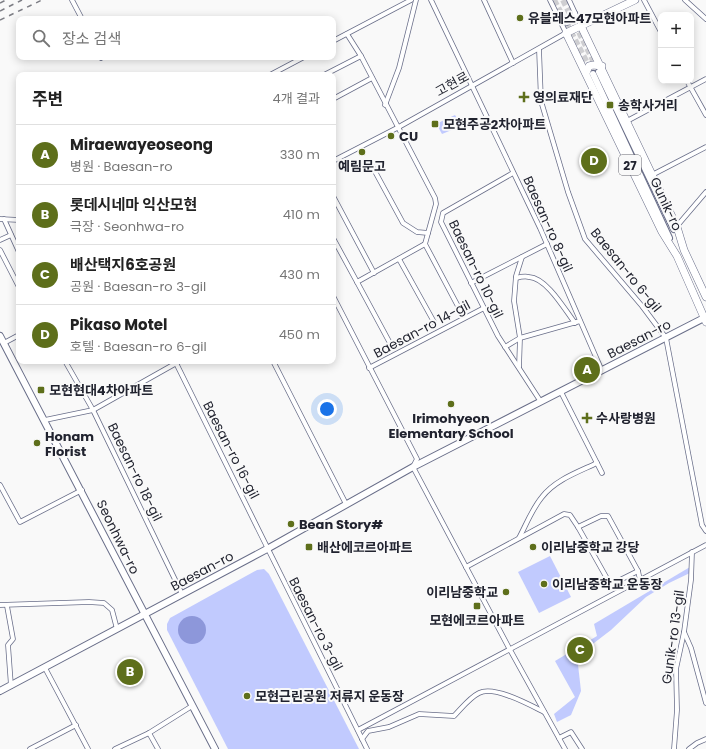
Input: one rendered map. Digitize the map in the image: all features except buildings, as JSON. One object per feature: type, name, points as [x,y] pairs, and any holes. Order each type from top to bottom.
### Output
[{"type":"main road","name":"고현로","points":[[566,33],[635,0]]},
{"type":"main road","name":"27","points":[[582,26],[595,71],[662,232],[677,256],[706,319]]},
{"type":"main road","name":"27","points":[[566,33],[595,71],[627,121],[676,227],[684,250]]},
{"type":"main road","name":"Gunik-ro","points":[[684,250],[706,297]]},
{"type":"street","points":[[72,0],[80,16]]},
{"type":"street","points":[[336,40],[411,0]]},
{"type":"street","points":[[385,105],[399,68],[416,0]]},
{"type":"street","name":"Baesan-ro 8-gil","points":[[431,0],[547,244],[602,371]]},
{"type":"street","points":[[484,0],[513,63]]},
{"type":"street","points":[[550,0],[566,33]]},
{"type":"street","points":[[569,0],[582,26]]},
{"type":"street","points":[[644,0],[658,26]]},
{"type":"street","points":[[685,0],[706,19]]},
{"type":"street","points":[[560,21],[567,23],[572,21],[575,12]]},
{"type":"street","name":"고현로","points":[[336,159],[397,128],[566,33]]},
{"type":"street","points":[[347,34],[361,56],[385,105],[435,198],[436,204],[425,244],[460,310]]},
{"type":"street","name":"Baesan-ro 6-gil","points":[[539,49],[541,100],[568,192],[585,239],[666,338]]},
{"type":"street","points":[[330,72],[361,56]]},
{"type":"street","points":[[277,72],[299,60]]},
{"type":"street","name":"Gunik-ro","points":[[595,71],[684,250]]},
{"type":"street","points":[[336,97],[372,78]]},
{"type":"street","points":[[627,121],[706,79]]},
{"type":"street","points":[[688,84],[706,116]]},
{"type":"street","points":[[652,175],[706,147]]},
{"type":"street","points":[[372,166],[403,224],[417,232],[428,234]]},
{"type":"street","name":"Baesan-ro 10-gil","points":[[514,173],[443,213],[441,222],[505,347],[541,402]]},
{"type":"street","name":"Gunik-ro","points":[[676,227],[706,192]]},
{"type":"street","points":[[336,202],[374,272]]},
{"type":"street","points":[[2,219],[16,220]]},
{"type":"street","points":[[2,219],[16,246]]},
{"type":"street","points":[[0,240],[11,235]]},
{"type":"street","points":[[336,244],[390,345]]},
{"type":"street","points":[[357,282],[425,244]]},
{"type":"street","points":[[471,283],[547,244]]},
{"type":"street","points":[[0,250],[16,281]]},
{"type":"street","points":[[519,368],[520,338],[514,301],[516,278],[522,257]]},
{"type":"street","points":[[399,258],[434,322]]},
{"type":"street","points":[[516,278],[532,277],[556,295],[575,323]]},
{"type":"street","name":"Baesan-ro 14-gil","points":[[336,302],[417,459],[413,467]]},
{"type":"street","name":"Baesan-ro 14-gil","points":[[369,368],[484,308]]},
{"type":"street","name":"Baesan-ro","points":[[0,691],[117,630],[413,467],[706,319]]},
{"type":"street","points":[[505,347],[520,338],[580,321]]},
{"type":"street","name":"Seonhwa-ro","points":[[0,336],[82,490],[144,615],[215,749]]},
{"type":"street","points":[[4,343],[16,336]]},
{"type":"street","points":[[666,338],[702,525],[706,531]]},
{"type":"street","name":"Baesan-ro 18-gil","points":[[67,364],[94,410],[182,594]]},
{"type":"street","points":[[45,420],[94,410],[174,364]]},
{"type":"street","name":"Baesan-ro 16-gil","points":[[178,364],[255,519],[267,548]]},
{"type":"street","points":[[275,364],[346,504]]},
{"type":"street","points":[[561,392],[602,474]]},
{"type":"street","points":[[519,539],[535,507],[548,490],[559,482],[597,463]]},
{"type":"street","points":[[413,467],[509,648],[565,749]]},
{"type":"street","points":[[0,485],[20,522],[82,490]]},
{"type":"street","points":[[466,567],[564,514],[570,515],[578,527],[609,582],[612,584],[638,570]]},
{"type":"street","points":[[578,527],[601,516],[608,516],[638,570],[640,580]]},
{"type":"street","points":[[358,730],[509,648],[706,545]]},
{"type":"street","name":"Baesan-ro 3-gil","points":[[267,548],[367,749]]},
{"type":"street","name":"Gunik-ro 13-gil","points":[[674,749],[676,669],[684,632],[691,580],[692,552]]},
{"type":"street","points":[[0,605],[7,606],[67,602],[104,603],[112,610],[117,630]]},
{"type":"street","points":[[7,606],[13,639],[8,645],[11,686]]},
{"type":"street","points":[[684,632],[691,648],[706,703]]},
{"type":"street","points":[[45,668],[88,749]]},
{"type":"street","points":[[362,740],[368,731],[389,727],[418,714],[454,716],[469,699],[481,692],[498,693],[517,698],[544,712]]},
{"type":"street","points":[[115,749],[149,733],[192,706]]},
{"type":"street","points":[[30,749],[76,725]]},
{"type":"street","points":[[559,738],[571,732],[582,749]]},
{"type":"street","points":[[149,733],[158,749]]},
{"type":"street","points":[[689,749],[697,742],[706,739]]},
{"type":"shaded area","points":[[455,115],[461,125],[442,134],[437,125],[438,123]]},
{"type":"shaded area","name":"이리남중학교 운동장","points":[[550,556],[571,597],[539,613],[518,572]]},
{"type":"shaded area","points":[[690,567],[692,572],[669,583],[646,597],[611,630],[577,656],[581,691],[571,715],[557,722],[554,714],[575,697],[555,661],[597,636],[594,624]]},
{"type":"shaded area","points":[[264,569],[269,574],[359,749],[228,749],[167,630],[167,624],[170,618],[257,570]]},
{"type":"shaded area","points":[[192,616],[202,620],[206,630],[202,640],[192,644],[182,640],[178,630],[182,620]]},
{"type":"tunnel","points":[[554,0],[593,74]]},
{"type":"tunnel","points":[[563,0],[597,68]]},
{"type":"railway","points":[[0,3],[6,0]]},
{"type":"railway","points":[[0,11],[22,0]]},
{"type":"railway","points":[[0,20],[42,0]]},
{"type":"place","name":"유블레스47모현아파트","points":[[520,18]]},
{"type":"place","name":"영의료재단","points":[[524,97]]},
{"type":"place","name":"송학사거리","points":[[610,105]]},
{"type":"place","name":"모현주공2차아파트","points":[[435,124]]},
{"type":"place","name":"CU","points":[[391,136]]},
{"type":"place","name":"예림문고","points":[[362,152]]},
{"type":"place","name":"Pikaso Motel","points":[[594,161]]},
{"type":"place","name":"Miraewayeoseong","points":[[587,370]]},
{"type":"place","name":"모현현대4차아파트","points":[[41,390]]},
{"type":"place","name":"Irimohyeon Elementary School","points":[[451,404]]},
{"type":"place","name":"수사랑병원","points":[[587,418]]},
{"type":"place","name":"Honam Florist","points":[[37,443]]},
{"type":"place","name":"Bean Story#","points":[[291,524]]},
{"type":"place","name":"배산에코르아파트","points":[[309,547]]},
{"type":"place","name":"이리남중학교 강당","points":[[533,547]]},
{"type":"place","name":"이리남중학교 운동장","points":[[544,584]]},
{"type":"place","name":"이리남중학교","points":[[506,592]]},
{"type":"place","name":"모현에코르아파트","points":[[477,606]]},
{"type":"place","name":"배산택지6호공원","points":[[580,650]]},
{"type":"place","name":"롯데시네마 익산모현","points":[[130,672]]},
{"type":"place","name":"모현근린공원 저류지 운동장","points":[[247,696]]}]
